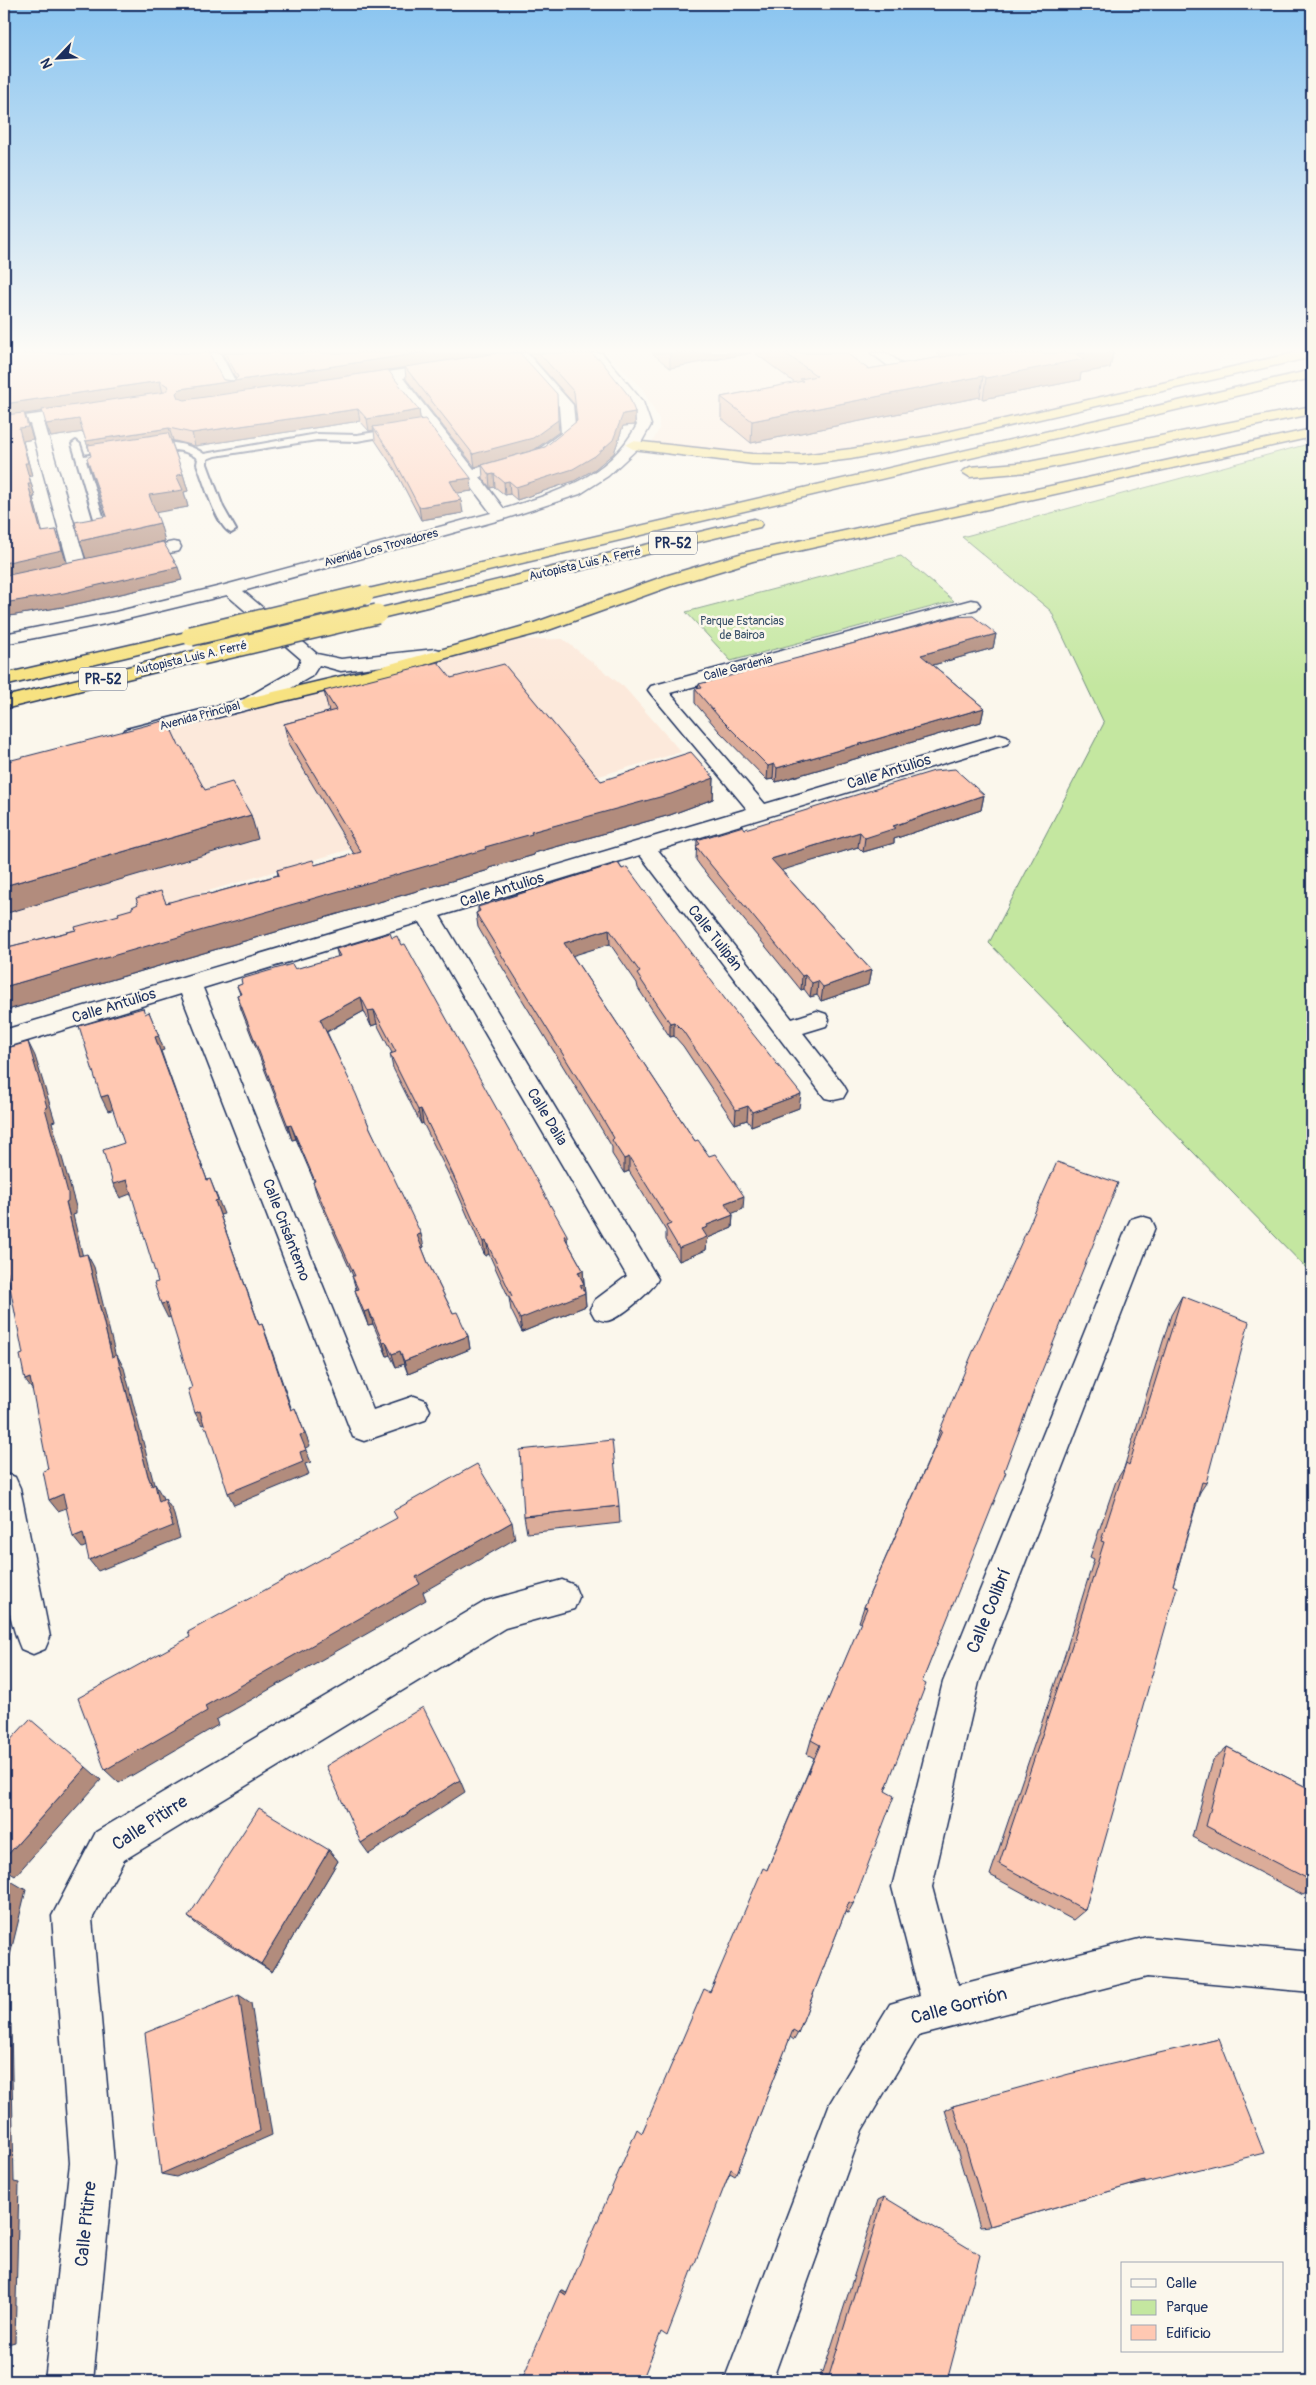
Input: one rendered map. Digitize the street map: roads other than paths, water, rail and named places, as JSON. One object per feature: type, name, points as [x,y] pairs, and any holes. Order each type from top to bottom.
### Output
[{"type":"highway","points":[[897,470],[913,464]]},
{"type":"highway","name":"Autopista Luis A. Ferré","points":[[4,680],[922,464]]},
{"type":"highway","points":[[951,477],[1001,464]]},
{"type":"highway","points":[[970,472],[1041,464]]},
{"type":"highway","points":[[251,703],[386,671],[436,655],[537,628],[671,580],[749,557],[1170,464]]},
{"type":"highway","name":"Autopista Luis A. Ferré","points":[[4,703],[773,520]]},
{"type":"street","points":[[49,464],[78,567]]},
{"type":"street","points":[[460,464],[501,515]]},
{"type":"street","points":[[470,475],[507,464]]},
{"type":"street","name":"Avenida Los Trovadores","points":[[4,639],[115,617],[230,589],[501,515],[574,491],[603,473],[613,464]]},
{"type":"street","points":[[116,559],[173,547]]},
{"type":"street","points":[[59,571],[97,563]]},
{"type":"street","points":[[230,589],[310,658],[341,665],[436,655]]},
{"type":"street","name":"Calle Gardenia","points":[[760,811],[658,690],[971,606]]},
{"type":"street","name":"Avenida Principal","points":[[118,737],[251,703],[305,672],[310,664],[310,658]]},
{"type":"street","name":"Calle Antulios","points":[[4,1039],[1000,740]]},
{"type":"street","points":[[951,754],[972,772]]},
{"type":"street","name":"Calle Tulipán","points":[[644,846],[834,1091]]},
{"type":"street","name":"Calle Dalia","points":[[426,912],[644,1279],[605,1308]]},
{"type":"street","name":"Calle Crisántemo","points":[[189,983],[364,1427],[414,1410]]},
{"type":"street","points":[[786,1030],[817,1020]]},
{"type":"street","name":"Calle Colibrí","points":[[944,2009],[912,1887],[961,1682],[1141,1227]]},
{"type":"street","points":[[4,1488],[33,1636]]},
{"type":"street","name":"Calle Pitirre","points":[[69,2381],[92,2163],[72,1916],[110,1846],[498,1613],[562,1597]]},
{"type":"street","name":"Calle Gorrión","points":[[748,2381],[845,2118],[905,2019],[1147,1957],[1312,1972]]},
{"type":"lane","points":[[82,464],[100,522]]},
{"type":"lane","points":[[202,464],[218,507],[231,530]]},
{"type":"park label","name":"Parque Estancias de Bairoa","points":[[742,628]]}]
